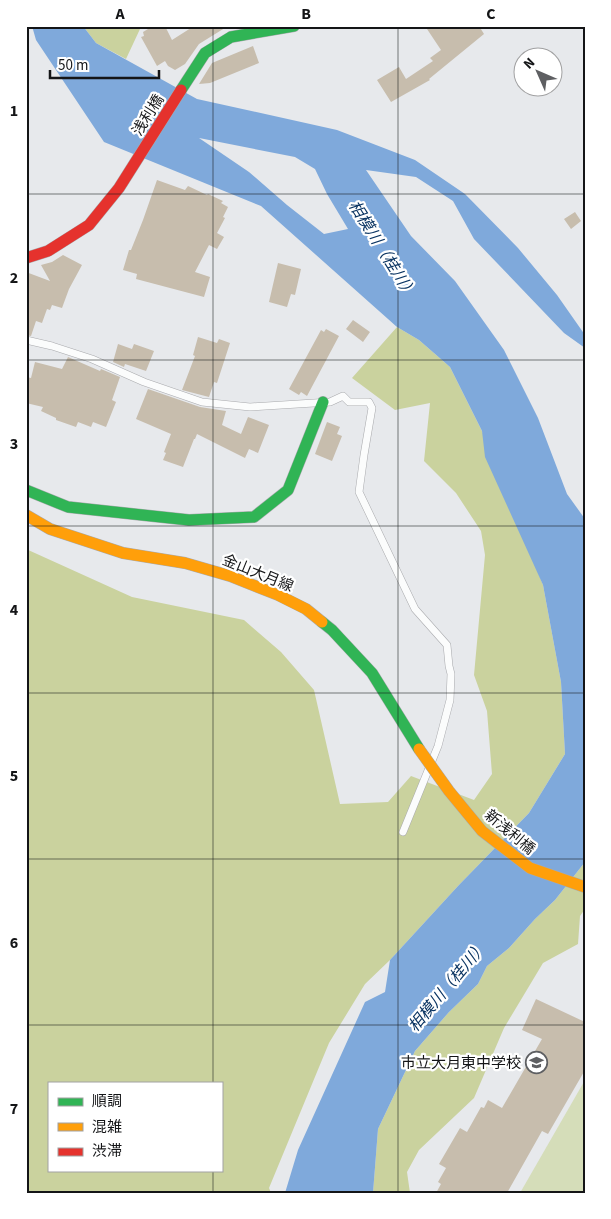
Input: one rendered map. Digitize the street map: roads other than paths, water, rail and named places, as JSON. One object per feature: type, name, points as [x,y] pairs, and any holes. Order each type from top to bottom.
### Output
[{"type":"street","name":"浅利橋","points":[[26,258],[48,251],[89,225],[122,184],[205,53],[231,37],[294,26]]},
{"type":"street","points":[[26,490],[68,507],[190,520],[254,516],[288,490],[323,402]]},
{"type":"street","name":"金山大月線","points":[[26,515],[50,529],[123,553],[185,563],[230,576],[278,595],[306,610],[332,630],[372,673],[420,749]]},
{"type":"street","name":"新浅利橋","points":[[420,749],[449,791],[482,832],[530,868],[585,887]]},
{"type":"lane","points":[[26,340],[92,359],[144,382],[202,402],[250,407],[330,402],[343,396],[349,402],[369,402],[372,408],[360,492],[415,609],[447,645],[449,666],[452,674],[450,700],[438,746],[403,832]]},
{"type":"water","name":"相模川（桂川）","points":[[32,26],[83,26],[96,43],[197,99],[337,130],[415,160],[465,194],[518,248],[557,295],[585,335],[585,348],[564,333],[474,239],[453,201],[416,177],[366,170],[411,236],[455,281],[504,350],[538,418],[567,494],[585,519],[585,862],[555,900],[509,948],[487,966],[478,984],[449,1012],[415,1051],[378,1129],[373,1193],[285,1193],[298,1150],[365,1002],[385,992],[390,960],[529,813],[565,754],[561,682],[543,585],[485,457],[482,431],[450,367],[419,340],[397,327],[261,206],[104,142],[36,40]],"holes":[[[199,138],[295,157],[315,169],[327,194],[348,229],[324,234],[249,172]]]},
{"type":"place","name":"市立大月東中学校","points":[[537,1063]]}]
